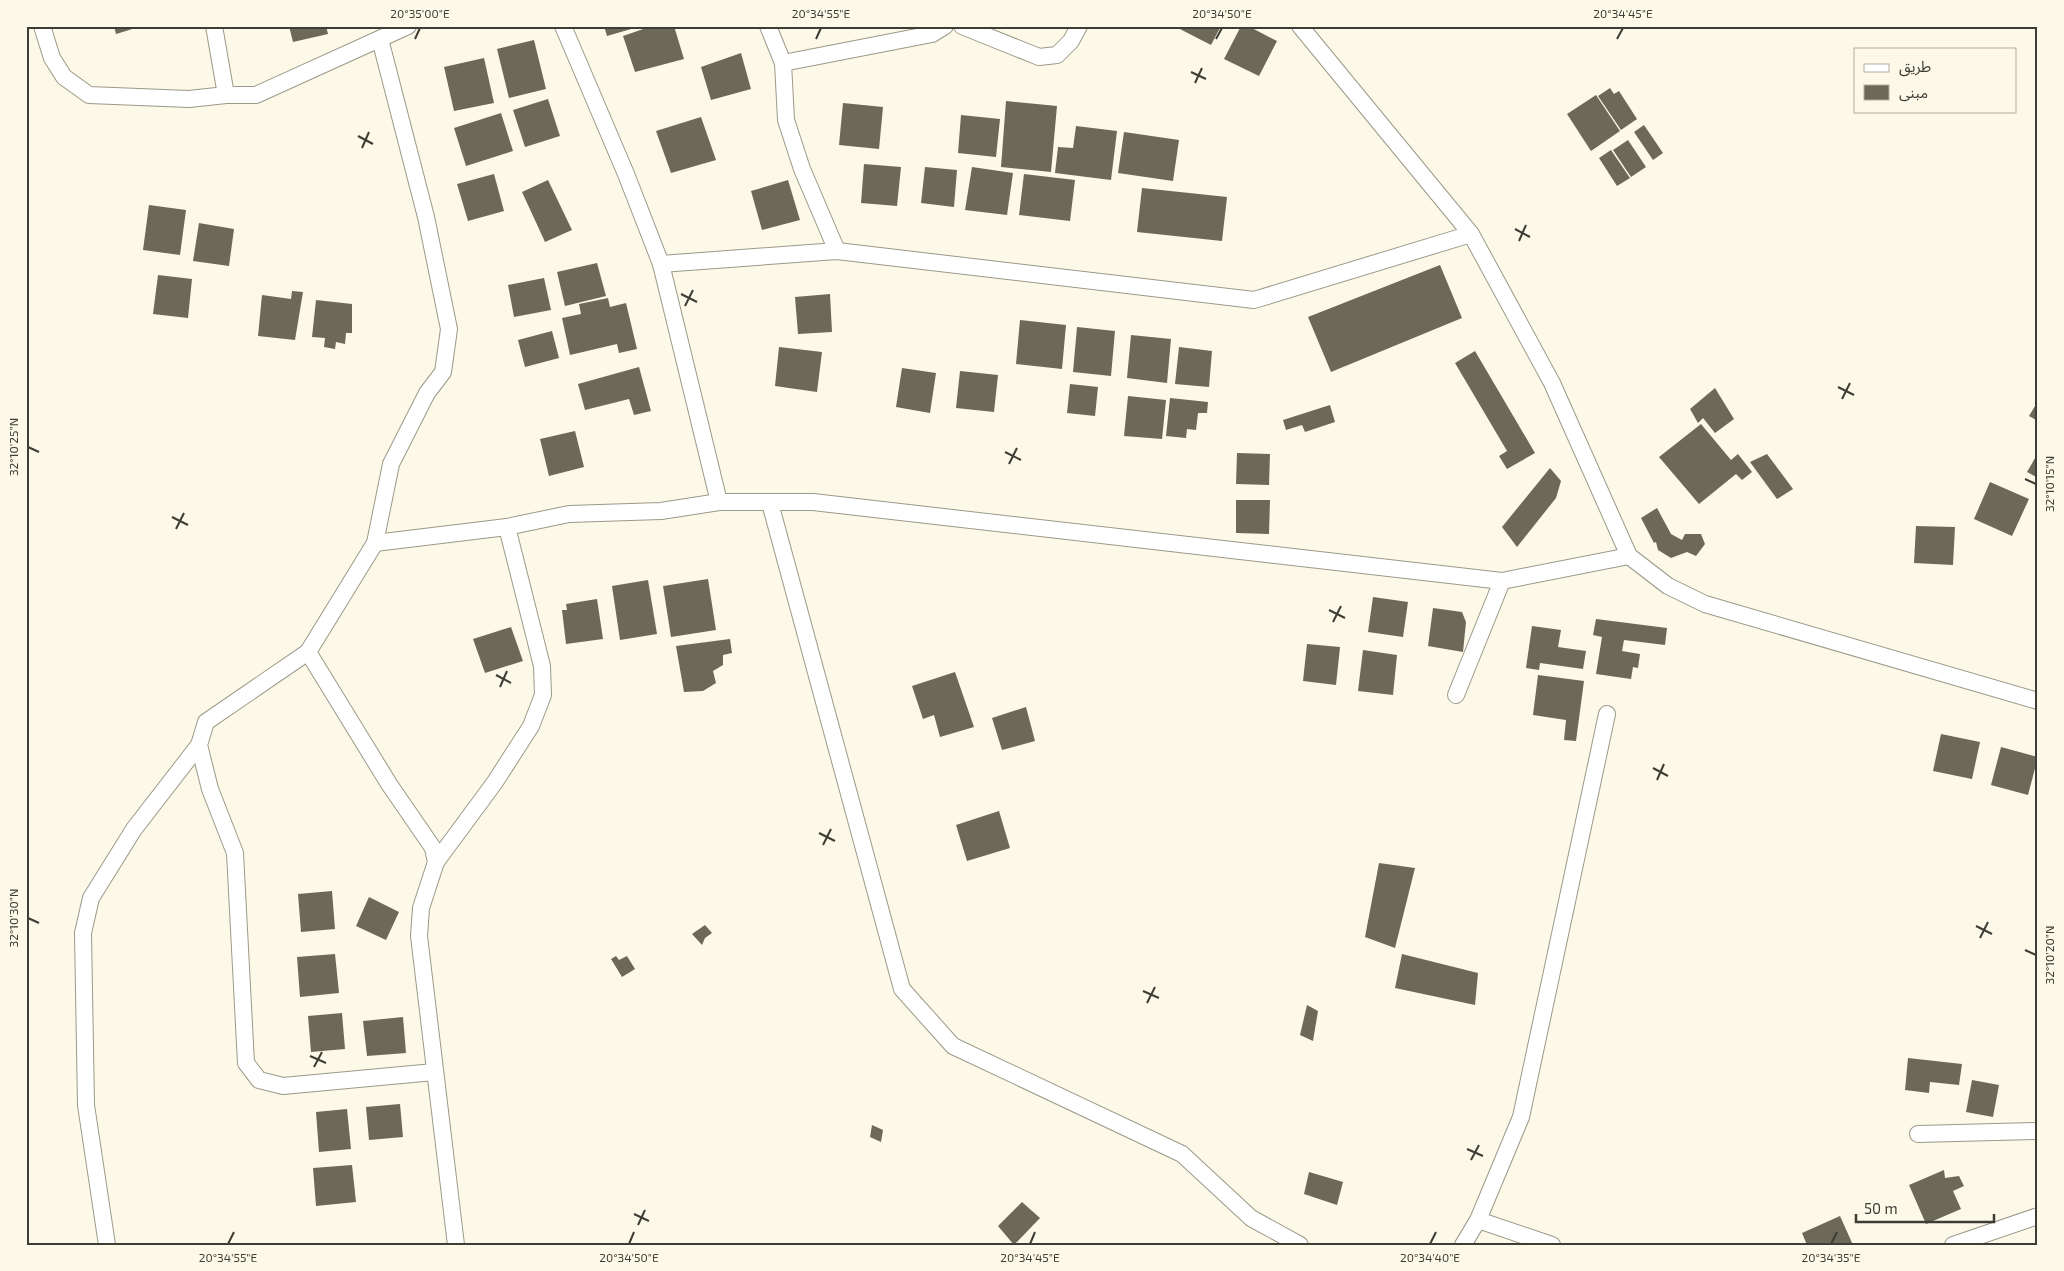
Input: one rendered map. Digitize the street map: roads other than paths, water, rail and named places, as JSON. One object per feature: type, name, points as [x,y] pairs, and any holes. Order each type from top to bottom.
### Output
[{"type":"street","points":[[42,26],[52,58],[64,77],[89,95],[189,99],[226,95],[256,95],[408,26]]},
{"type":"street","points":[[214,26],[226,95]]},
{"type":"street","points":[[563,26],[626,174],[661,264],[719,502]]},
{"type":"street","points":[[768,26],[783,64],[786,120],[802,169],[837,250]]},
{"type":"street","points":[[783,64],[932,34],[945,26]]},
{"type":"street","points":[[962,26],[1038,57],[1057,54],[1071,41],[1079,26]]},
{"type":"street","points":[[1300,26],[1471,234],[1552,383],[1630,556],[1668,586],[1705,604],[2038,701]]},
{"type":"street","points":[[107,1245],[86,1105],[83,932],[91,898],[134,829],[199,745],[206,722],[308,652],[375,542],[391,464],[427,393],[443,372],[449,329],[426,217],[380,39]]},
{"type":"street","points":[[661,264],[837,250],[1254,300],[1471,234]]},
{"type":"street","points":[[375,542],[507,527],[569,514],[662,511],[719,502],[813,502],[1502,581],[1630,556]]},
{"type":"street","points":[[770,503],[902,988],[953,1046],[1182,1154],[1251,1218],[1300,1245]]},
{"type":"street","points":[[456,1245],[419,936],[420,908],[436,862],[511,758],[531,726],[543,695],[542,666],[507,527]]},
{"type":"street","points":[[1456,696],[1502,581]]},
{"type":"street","points":[[308,652],[389,784],[433,848],[436,862]]},
{"type":"street","points":[[1464,1245],[1478,1220],[1522,1117],[1607,714]]},
{"type":"street","points":[[199,745],[210,789],[235,853],[246,1063],[259,1080],[284,1086],[434,1072]]},
{"type":"street","points":[[1918,1134],[2038,1131]]},
{"type":"street","points":[[1952,1245],[2038,1216]]},
{"type":"street","points":[[1478,1220],[1552,1245]]}]
